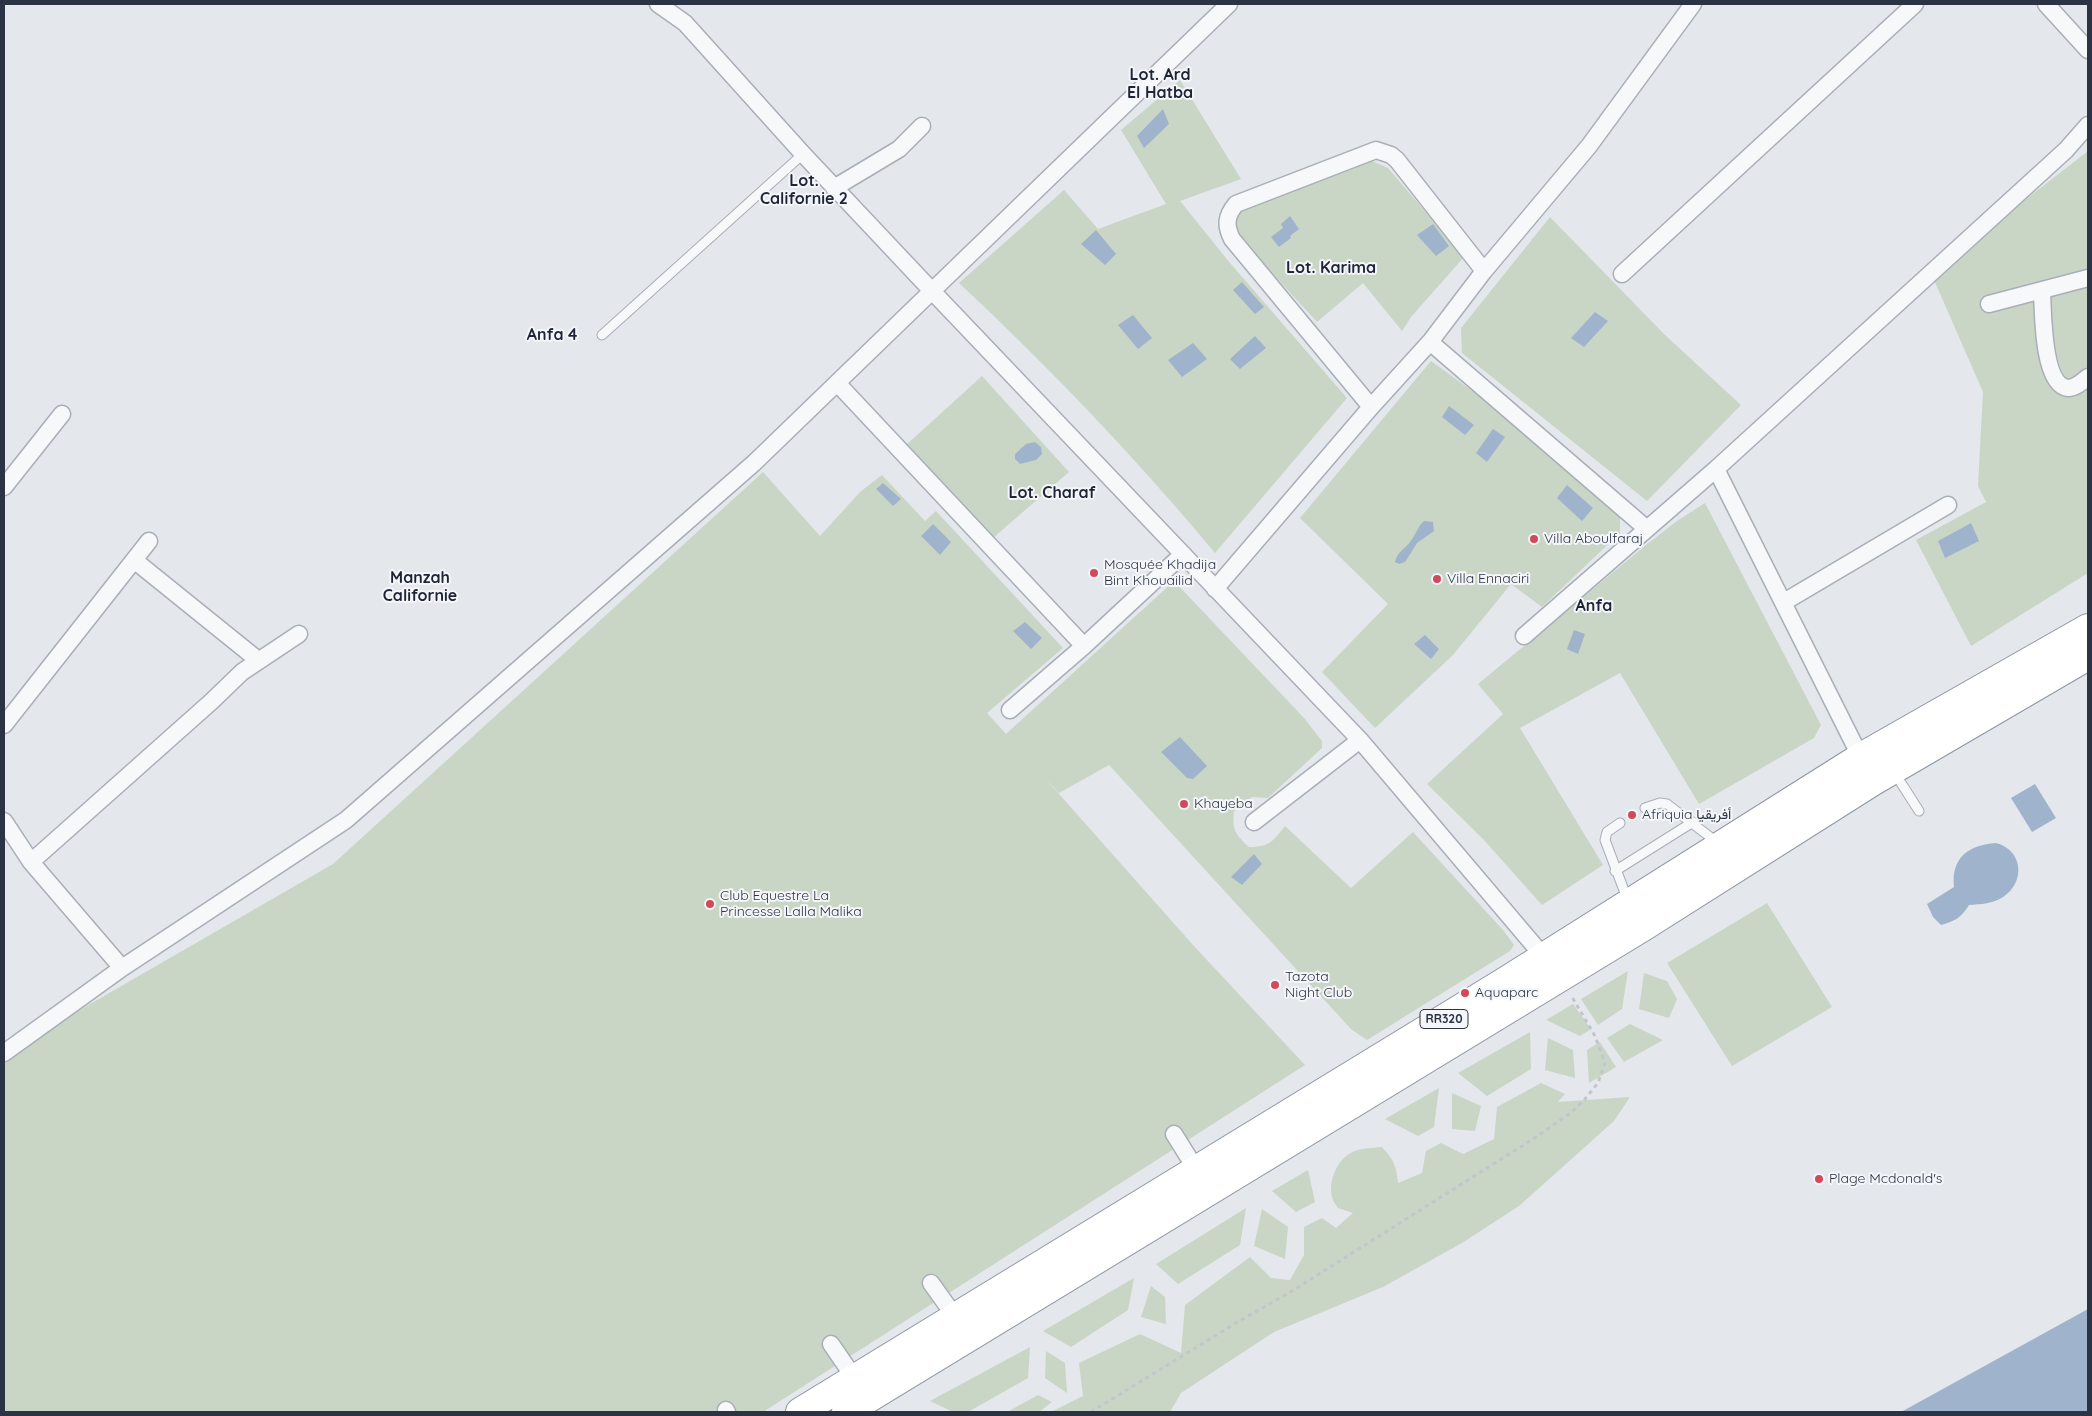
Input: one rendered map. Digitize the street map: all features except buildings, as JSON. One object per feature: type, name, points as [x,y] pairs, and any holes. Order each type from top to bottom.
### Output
[{"type":"highway","name":"RR320","points":[[1552,967],[1628,903],[1860,757],[2088,628]]},
{"type":"highway","name":"RR320","points":[[846,1412],[1251,1152],[1552,967],[1643,927],[1882,776],[2088,656]]},
{"type":"highway","points":[[1721,845],[1738,867]]},
{"type":"highway","points":[[1628,903],[1643,927]]},
{"type":"highway","name":"RR320","points":[[800,1412],[1197,1171],[1251,1152]]},
{"type":"street","points":[[658,4],[685,23],[834,188],[1360,740],[1552,967]]},
{"type":"street","points":[[4,1053],[122,968],[346,820],[748,468],[838,384],[1229,4]]},
{"type":"street","points":[[1215,589],[1371,407],[1430,342],[1484,271],[1589,146],[1693,4]]},
{"type":"street","points":[[1622,274],[1915,4]]},
{"type":"street","points":[[2046,4],[2088,50]]},
{"type":"street","points":[[1524,636],[1716,469],[2059,156],[2088,125]]},
{"type":"street","points":[[834,188],[899,150],[922,126]]},
{"type":"street","points":[[1371,407],[1232,238],[1227,220],[1236,204],[1376,150],[1397,160],[1484,271]]},
{"type":"street","points":[[1989,304],[2088,278]]},
{"type":"street","points":[[2042,290],[2046,354],[2053,374],[2064,387],[2069,388],[2074,387],[2088,377]]},
{"type":"street","points":[[1430,342],[1647,529]]},
{"type":"street","points":[[838,384],[1084,646]]},
{"type":"street","points":[[4,487],[62,414]]},
{"type":"street","points":[[1716,469],[1860,757],[1882,776]]},
{"type":"street","points":[[1784,602],[1948,506]]},
{"type":"street","points":[[4,725],[149,541]]},
{"type":"street","points":[[1010,710],[1084,646],[1183,554]]},
{"type":"street","points":[[134,560],[258,660]]},
{"type":"street","points":[[31,862],[212,701],[236,677],[258,660],[299,634]]},
{"type":"street","points":[[1254,822],[1360,740]]},
{"type":"street","points":[[4,821],[31,862],[122,968]]},
{"type":"street","points":[[1174,1134],[1197,1171]]},
{"type":"street","points":[[931,1283],[956,1318]]},
{"type":"street","points":[[831,1344],[855,1379]]},
{"type":"lane","points":[[602,335],[803,154]]},
{"type":"lane","points":[[1882,776],[1919,811]]},
{"type":"lane","points":[[1645,808],[1663,803],[1693,822],[1721,845]]},
{"type":"lane","points":[[1615,871],[1693,822]]},
{"type":"lane","points":[[1620,823],[1607,832],[1604,840],[1628,903]]},
{"type":"path","points":[[1091,1412],[1292,1291],[1533,1139],[1572,1112],[1598,1083],[1605,1063],[1595,1036],[1552,967]]},
{"type":"green space","points":[[1180,80],[1241,179],[1180,201],[1230,263],[1347,398],[1215,553],[1092,414],[959,283],[1064,190],[1098,229],[1166,204],[1121,130]]},
{"type":"green space","points":[[2088,151],[2088,573],[1971,646],[1916,540],[1986,502],[1978,486],[1983,392],[1931,273]]},
{"type":"green space","points":[[1372,161],[1388,168],[1464,257],[1411,317],[1402,331],[1363,283],[1317,322],[1237,235],[1232,222],[1236,213]]},
{"type":"green space","points":[[1550,217],[1665,335],[1741,405],[1647,501],[1462,353],[1461,328]]},
{"type":"green space","points":[[1431,361],[1496,408],[1620,516],[1620,533],[1542,607],[1511,584],[1453,655],[1375,728],[1322,672],[1388,604],[1300,518]]},
{"type":"green space","points":[[982,376],[1069,472],[993,538],[905,446]]},
{"type":"green space","name":"Club Equestre La Princesse Lalla Malika","points":[[763,472],[820,536],[860,492],[882,475],[925,521],[936,511],[1063,648],[987,713],[1006,734],[1174,581],[1304,718],[1322,741],[1322,748],[1268,798],[1252,797],[1234,811],[1234,827],[1240,839],[1249,847],[1262,846],[1274,839],[1285,826],[1351,888],[1413,832],[1503,930],[1514,945],[1510,951],[1367,1040],[1351,1029],[1109,765],[1059,793],[1044,777],[1193,945],[1305,1065],[763,1412],[4,1412],[4,1059],[45,1030],[333,864]]},
{"type":"green space","points":[[1705,503],[1821,725],[1814,738],[1699,804],[1620,673],[1520,728],[1603,865],[1542,905],[1483,839],[1427,784],[1503,714],[1478,684],[1646,545],[1677,521]]},
{"type":"green space","points":[[1767,903],[1832,1007],[1732,1066],[1667,963]]},
{"type":"green space","points":[[1628,971],[1622,1009],[1598,1025],[1581,999]]},
{"type":"green space","points":[[1644,973],[1667,981],[1677,999],[1669,1018],[1639,1009]]},
{"type":"green space","points":[[1573,1004],[1591,1029],[1580,1036],[1546,1020]]},
{"type":"green space","points":[[1630,1024],[1663,1040],[1624,1062],[1607,1038]]},
{"type":"green space","points":[[1530,1032],[1531,1069],[1487,1096],[1458,1073]]},
{"type":"green space","points":[[1548,1038],[1573,1050],[1575,1078],[1545,1070]]},
{"type":"green space","points":[[1600,1042],[1616,1067],[1589,1083],[1587,1050]]},
{"type":"green space","points":[[1541,1083],[1565,1094],[1558,1102],[1630,1097],[1614,1121],[1519,1206],[1462,1243],[1383,1287],[1274,1332],[1181,1393],[1170,1412],[1051,1412],[1083,1396],[1079,1363],[1140,1334],[1181,1353],[1185,1305],[1250,1257],[1271,1278],[1290,1280],[1304,1255],[1304,1227],[1322,1218],[1336,1228],[1353,1213],[1338,1208],[1332,1198],[1331,1190],[1333,1177],[1339,1164],[1349,1154],[1361,1149],[1382,1147],[1394,1164],[1398,1183],[1422,1173],[1426,1151],[1441,1143],[1463,1154],[1494,1139],[1497,1107]]},
{"type":"green space","points":[[1439,1088],[1434,1127],[1418,1136],[1385,1119]]},
{"type":"green space","points":[[1452,1093],[1481,1106],[1475,1131],[1452,1129]]},
{"type":"green space","points":[[1308,1170],[1315,1202],[1296,1212],[1272,1191]]},
{"type":"green space","points":[[1246,1208],[1240,1245],[1178,1284],[1156,1264]]},
{"type":"green space","points":[[1262,1209],[1288,1227],[1285,1259],[1254,1246]]},
{"type":"green space","points":[[1134,1278],[1128,1310],[1071,1347],[1043,1331]]},
{"type":"green space","points":[[1151,1286],[1165,1297],[1166,1324],[1141,1317]]},
{"type":"green space","points":[[1030,1347],[1028,1378],[968,1412],[953,1412],[930,1401]]},
{"type":"green space","points":[[1046,1351],[1065,1363],[1067,1393],[1045,1378]]},
{"type":"green space","points":[[1038,1395],[1052,1402],[1039,1412],[1007,1412]]},
{"type":"water","points":[[1163,109],[1169,124],[1144,148],[1137,136]]},
{"type":"water","points":[[1290,216],[1299,229],[1279,247],[1271,237],[1283,228],[1281,224]]},
{"type":"water","points":[[1433,224],[1449,246],[1436,256],[1417,235]]},
{"type":"water","points":[[1096,230],[1116,254],[1105,265],[1081,244]]},
{"type":"water","points":[[1242,282],[1264,307],[1255,314],[1233,290]]},
{"type":"water","points":[[1595,312],[1608,321],[1584,347],[1571,338]]},
{"type":"water","points":[[1133,315],[1152,338],[1138,349],[1118,325]]},
{"type":"water","points":[[1255,336],[1266,348],[1240,369],[1230,359]]},
{"type":"water","points":[[1193,343],[1207,359],[1182,377],[1168,360]]},
{"type":"water","points":[[1449,406],[1474,425],[1465,435],[1442,417]]},
{"type":"water","points":[[1493,429],[1505,437],[1487,462],[1476,453]]},
{"type":"water","points":[[1035,442],[1041,447],[1042,454],[1036,460],[1020,464],[1015,459],[1015,454],[1026,444]]},
{"type":"water","points":[[883,483],[901,499],[893,506],[876,489]]},
{"type":"water","points":[[1567,485],[1593,508],[1582,521],[1557,498]]},
{"type":"water","points":[[1424,521],[1433,522],[1434,531],[1417,543],[1405,562],[1399,564],[1395,562],[1397,556],[1414,537]]},
{"type":"water","points":[[1971,523],[1979,541],[1945,558],[1938,541]]},
{"type":"water","points":[[933,524],[951,542],[940,555],[921,536]]},
{"type":"water","points":[[1025,622],[1042,638],[1031,649],[1013,631]]},
{"type":"water","points":[[1574,630],[1585,634],[1578,654],[1567,649]]},
{"type":"water","points":[[1425,635],[1439,649],[1431,659],[1414,644]]},
{"type":"water","points":[[1180,737],[1207,766],[1193,779],[1187,778],[1161,752]]},
{"type":"water","points":[[2035,784],[2056,818],[2032,832],[2011,798]]},
{"type":"water","points":[[1996,843],[2012,852],[2016,859],[2018,875],[2010,891],[1995,901],[1969,905],[1957,918],[1941,925],[1933,917],[1927,904],[1954,887],[1956,868],[1964,854],[1978,846]]},
{"type":"water","points":[[1254,854],[1262,864],[1242,885],[1231,877]]},
{"type":"water","points":[[2088,1309],[2088,1412],[1901,1412]]},
{"type":"place","name":"Villa Aboulfaraj","points":[[1534,539]]},
{"type":"place","name":"Mosquée Khadija Bint Khouailid","points":[[1094,573]]},
{"type":"place","name":"Villa Ennaciri","points":[[1437,579]]},
{"type":"place","name":"Khayeba","points":[[1184,804]]},
{"type":"place","name":"Afriquia أفريقيا","points":[[1632,815]]},
{"type":"place","name":"Club Equestre La Princesse Lalla Malika","points":[[710,904]]},
{"type":"place","name":"Tazota Night Club","points":[[1275,985]]},
{"type":"place","name":"Aquaparc","points":[[1465,993]]},
{"type":"place","name":"Plage Mcdonald's","points":[[1819,1179]]},
{"type":"district","name":"Lot. Ard El Hatba","points":[[1160,84]]},
{"type":"district","name":"Lot. Californie 2","points":[[804,190]]},
{"type":"district","name":"Lot. Karima","points":[[1331,268]]},
{"type":"district","name":"Anfa 4","points":[[552,335]]},
{"type":"district","name":"Lot. Charaf","points":[[1052,493]]},
{"type":"district","name":"Manzah Californie","points":[[420,587]]},
{"type":"district","name":"Anfa","points":[[1594,606]]}]
